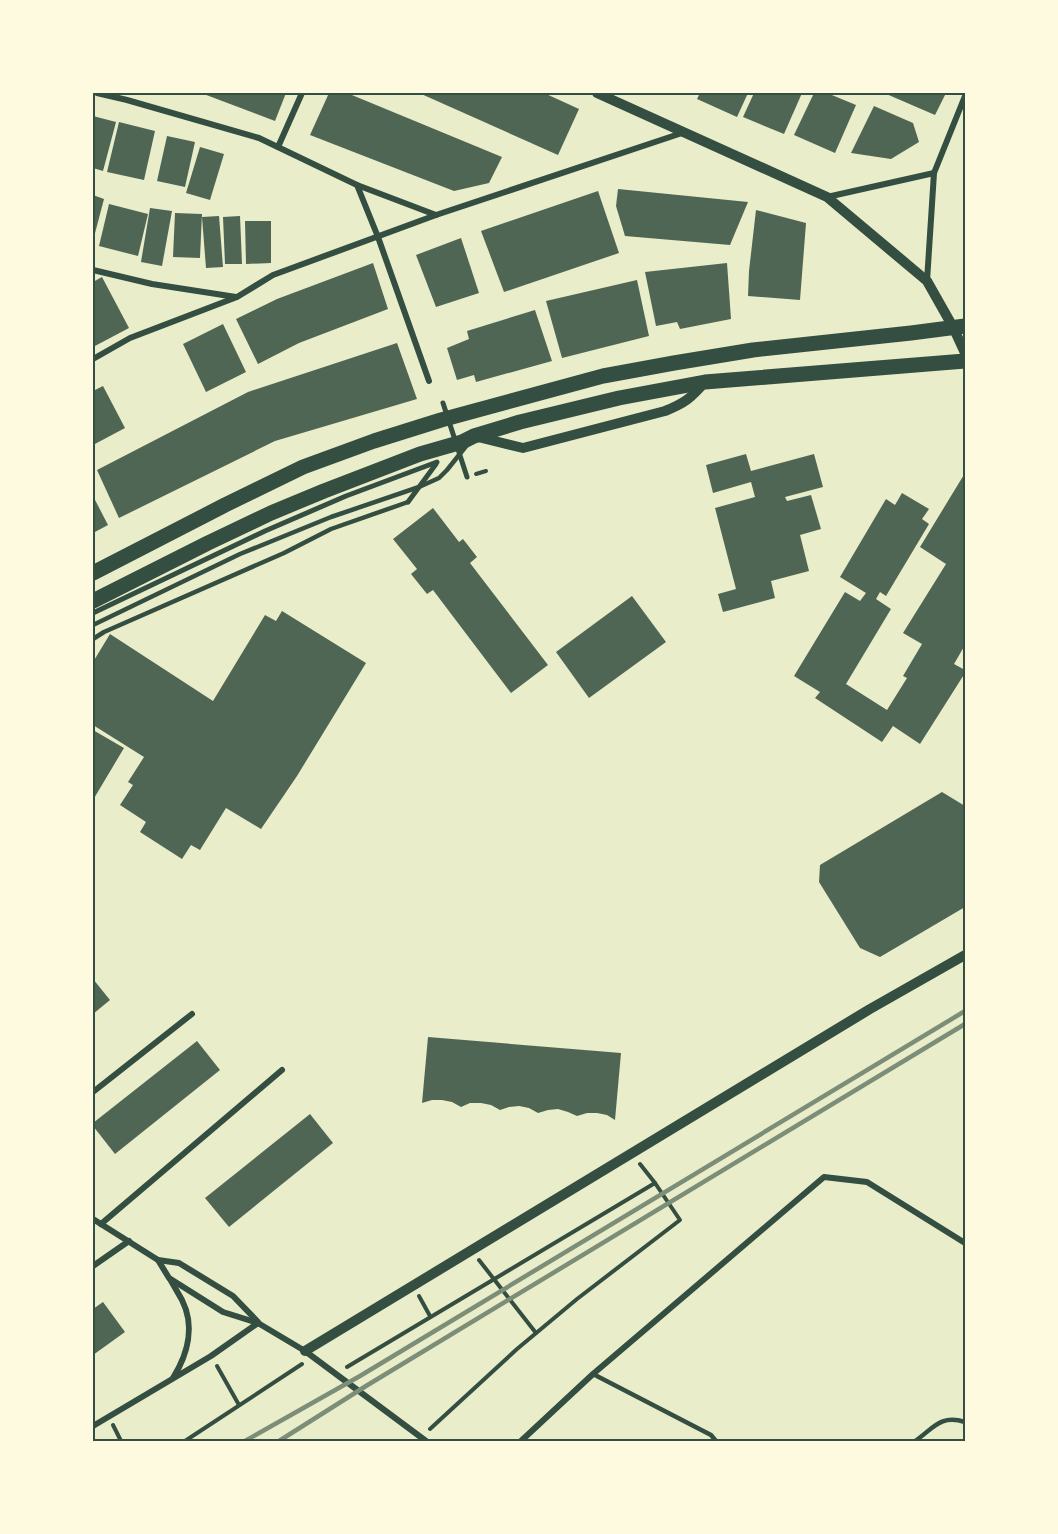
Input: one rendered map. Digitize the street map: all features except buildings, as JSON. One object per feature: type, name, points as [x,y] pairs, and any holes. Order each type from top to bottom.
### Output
[{"type":"main road","points":[[93,573],[303,468],[374,441],[441,420],[603,376],[674,363],[753,350],[959,326]]},
{"type":"main road","points":[[93,601],[271,513],[420,454],[519,422],[619,398],[705,382],[965,361]]},
{"type":"street","points":[[97,93],[259,138],[357,184],[436,215]]},
{"type":"street","points":[[278,147],[302,93]]},
{"type":"street","points":[[597,93],[827,197],[927,281],[959,326],[965,353]]},
{"type":"street","points":[[927,281],[934,173],[965,96]]},
{"type":"street","points":[[93,359],[130,338],[237,297],[273,275],[436,215],[684,132]]},
{"type":"street","points":[[827,197],[934,173]]},
{"type":"street","points":[[357,184],[429,381]]},
{"type":"street","points":[[93,270],[152,284],[237,297]]},
{"type":"street","points":[[474,436],[523,448],[682,405],[705,382]]},
{"type":"street","points":[[443,403],[467,477]]},
{"type":"street","points":[[93,613],[266,531],[346,496],[437,462],[408,502]]},
{"type":"street","points":[[309,1354],[472,1250],[870,1009],[965,955]]},
{"type":"street","points":[[93,1092],[192,1014]]},
{"type":"street","points":[[101,1224],[282,1070]]},
{"type":"street","points":[[521,1441],[593,1374],[824,1178],[867,1182],[965,1243]]},
{"type":"street","points":[[93,1219],[158,1260],[179,1263],[233,1296],[258,1323]]},
{"type":"street","points":[[93,1266],[129,1241]]},
{"type":"street","points":[[158,1260],[183,1301],[189,1327],[185,1354],[172,1379]]},
{"type":"street","points":[[169,1278],[223,1312],[258,1323],[309,1354],[423,1439]]},
{"type":"street","points":[[93,1426],[211,1356],[258,1323]]},
{"type":"lane","points":[[93,625],[240,554],[331,517],[439,478],[474,436]]},
{"type":"lane","points":[[93,639],[331,529],[408,502]]},
{"type":"lane","points":[[593,1374],[711,1435],[716,1441]]},
{"type":"lane","points":[[915,1441],[940,1422],[956,1419],[965,1422]]},
{"type":"path","points":[[423,1439],[517,1349],[577,1299],[680,1220],[632,1153]]},
{"type":"path","points":[[336,1374],[655,1183]]},
{"type":"path","points":[[472,1250],[536,1333]]},
{"type":"path","points":[[414,1286],[430,1316]]},
{"type":"path","points":[[186,1441],[309,1354]]},
{"type":"path","points":[[211,1356],[239,1405]]},
{"type":"railway","points":[[245,1441],[360,1376],[965,1011]]},
{"type":"railway","points":[[279,1441],[366,1386],[965,1024]]}]
